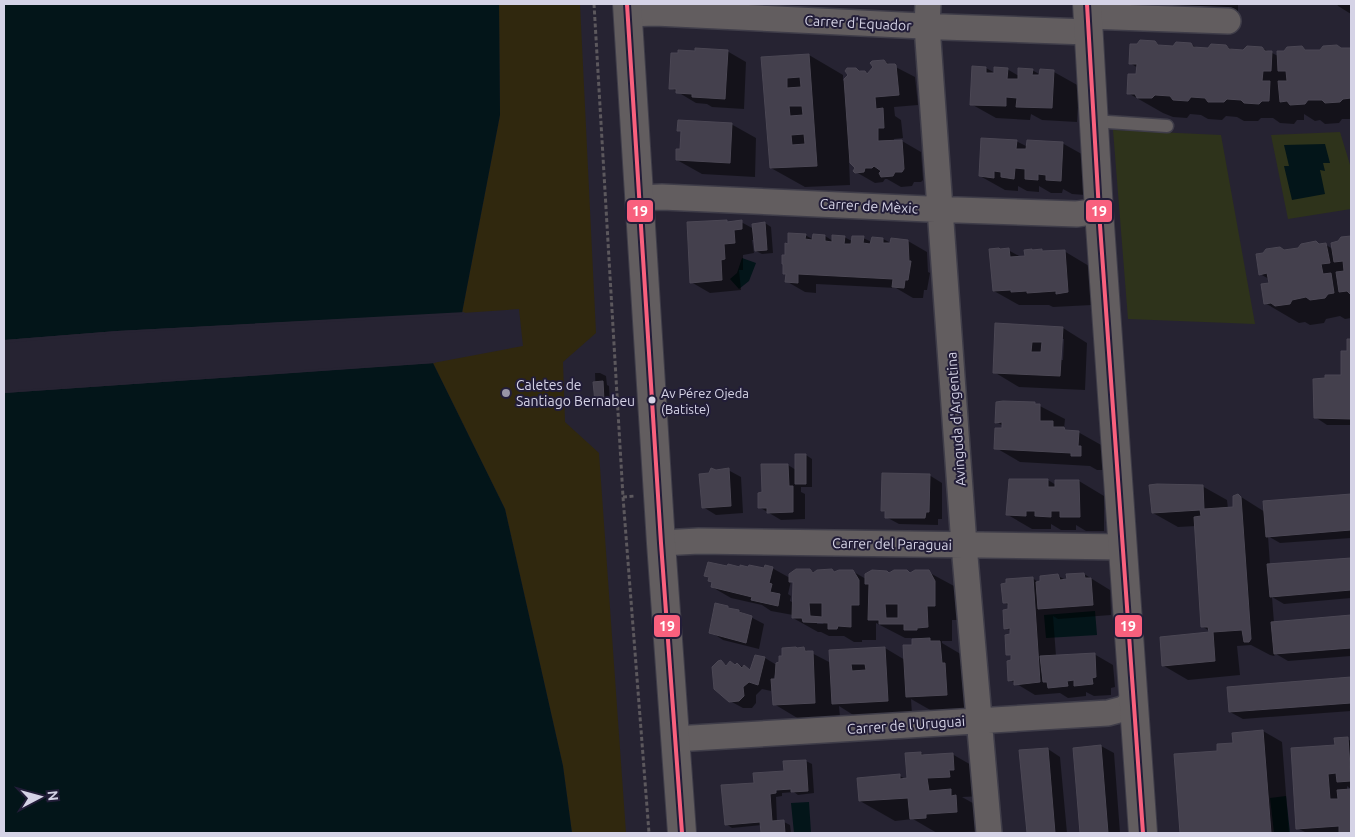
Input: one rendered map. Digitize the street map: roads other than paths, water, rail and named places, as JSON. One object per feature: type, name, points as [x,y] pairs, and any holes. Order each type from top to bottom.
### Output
[{"type":"street","name":"Carrer d'Equador","points":[[627,9],[656,14],[928,15],[1228,21]]},
{"type":"street","points":[[627,9],[661,544],[682,833]]},
{"type":"street","name":"Avinguda d'Argentina","points":[[928,15],[964,545],[989,833]]},
{"type":"street","points":[[1087,17],[1142,833]]},
{"type":"street","name":"Carrer de Mèxic","points":[[639,198],[672,197],[942,210],[1076,214],[1099,211]]},
{"type":"street","name":"Carrer del Paraguai","points":[[661,544],[699,541],[1122,547]]},
{"type":"street","name":"Carrer de l'Uruguai","points":[[675,739],[1108,713],[1123,709],[1134,701]]},
{"type":"lane","points":[[1093,121],[1167,126]]},
{"type":"place","name":"Caletes de Santiago Bernabeu","points":[[506,393]]},
{"type":"place","name":"Av Pérez Ojeda (Batiste)","points":[[652,400]]}]
